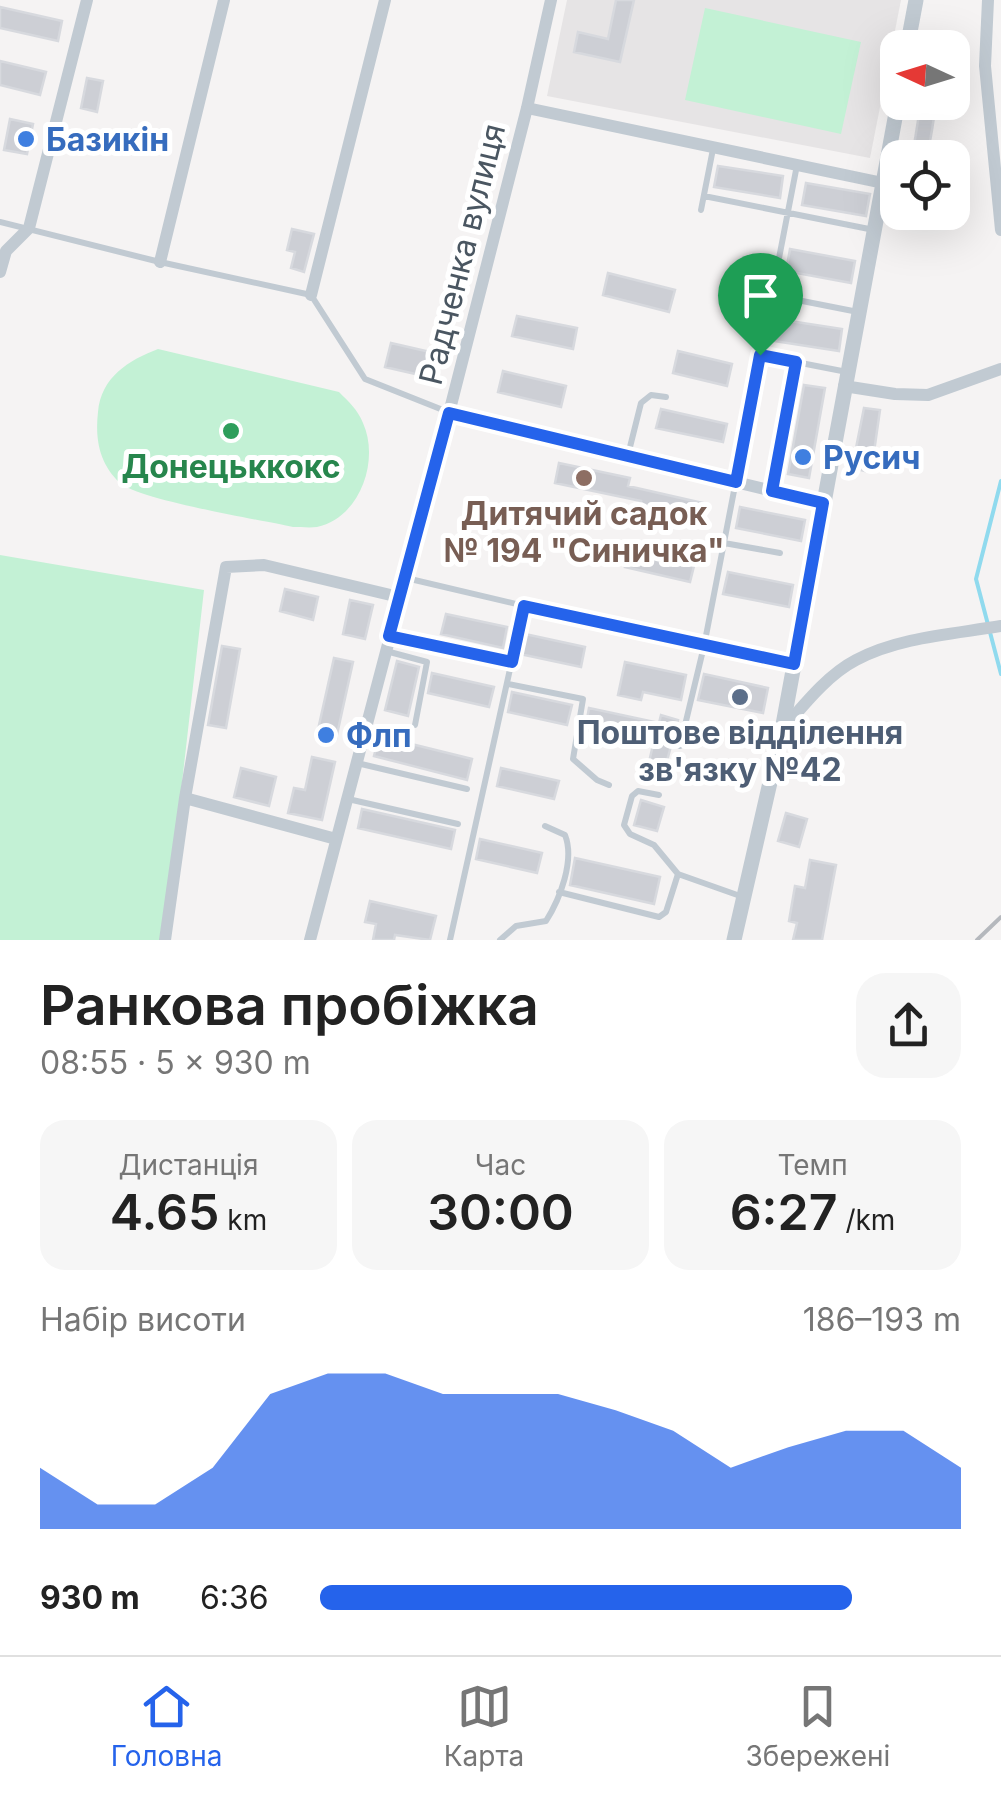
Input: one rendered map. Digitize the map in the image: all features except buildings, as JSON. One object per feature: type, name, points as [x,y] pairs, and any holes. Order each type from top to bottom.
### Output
[{"type":"street","points":[[0,272],[6,251],[29,228],[87,0]]},
{"type":"street","points":[[160,262],[224,0]]},
{"type":"street","points":[[311,295],[385,0]]},
{"type":"street","name":"Радченка вулиця","points":[[310,940],[527,108],[550,0]]},
{"type":"street","points":[[911,30],[916,0]]},
{"type":"street","points":[[988,0],[985,66],[1001,230]]},
{"type":"street","points":[[527,108],[880,182]]},
{"type":"street","points":[[734,940],[782,730],[880,199]]},
{"type":"street","points":[[846,379],[895,394],[928,395],[1001,369]]},
{"type":"street","points":[[449,413],[823,503]]},
{"type":"street","points":[[165,940],[185,798],[226,567],[264,565],[399,596]]},
{"type":"street","points":[[782,730],[804,704],[853,662],[901,644],[1001,626]]},
{"type":"street","points":[[185,798],[336,839]]},
{"type":"lane","points":[[701,210],[714,148]]},
{"type":"lane","points":[[680,746],[704,646],[796,165]]},
{"type":"lane","points":[[704,196],[874,230]]},
{"type":"lane","points":[[0,222],[311,295],[366,379],[449,413]]},
{"type":"lane","points":[[772,295],[858,312]]},
{"type":"lane","points":[[760,355],[846,379]]},
{"type":"lane","points":[[772,491],[796,362]]},
{"type":"lane","points":[[628,456],[642,403],[652,396],[666,396]]},
{"type":"lane","points":[[724,542],[780,553]]},
{"type":"lane","points":[[405,577],[794,664]]},
{"type":"lane","points":[[450,940],[524,606]]},
{"type":"lane","points":[[389,636],[512,662]]},
{"type":"lane","points":[[385,651],[427,662],[415,725]]},
{"type":"lane","points":[[508,684],[582,699],[573,759],[609,785]]},
{"type":"lane","points":[[356,762],[467,789]]},
{"type":"lane","points":[[659,795],[638,791],[632,796],[624,825],[630,834],[654,845],[678,874],[744,898]]},
{"type":"lane","points":[[346,799],[458,824]]},
{"type":"lane","points":[[500,940],[516,926],[546,920],[559,892],[570,848],[566,835],[546,826]]},
{"type":"lane","points":[[559,892],[659,916],[666,912],[678,874]]},
{"type":"shaded area","points":[[567,0],[901,0],[895,30],[880,30],[880,107],[870,158],[547,96]]},
{"type":"green space","points":[[705,8],[861,42],[841,134],[685,100]]},
{"type":"green space","name":"Донецьккокс","points":[[158,349],[339,392],[358,414],[368,438],[367,470],[355,500],[332,521],[317,527],[293,527],[175,503],[120,483],[100,450],[100,400],[118,372]]},
{"type":"green space","points":[[0,555],[204,590],[164,940],[0,940]]},
{"type":"waterway","points":[[1001,481],[976,579],[1001,674]]},
{"type":"railway","points":[[977,940],[1001,917]]},
{"type":"place","name":"Базикін","points":[[26,139]]},
{"type":"place","name":"Донецьккокс","points":[[231,431]]},
{"type":"place","name":"Русич","points":[[803,457]]},
{"type":"place","name":"Дитячий садок № 194 \"Синичка\"","points":[[584,478]]},
{"type":"place","name":"Поштове відділення зв'язку №42","points":[[740,697]]},
{"type":"place","name":"Флп","points":[[326,735]]},
{"type":"route","points":[[760,355],[796,362],[772,491],[823,503],[794,664],[524,606],[512,662],[389,636],[449,413],[736,482],[760,355]]}]
